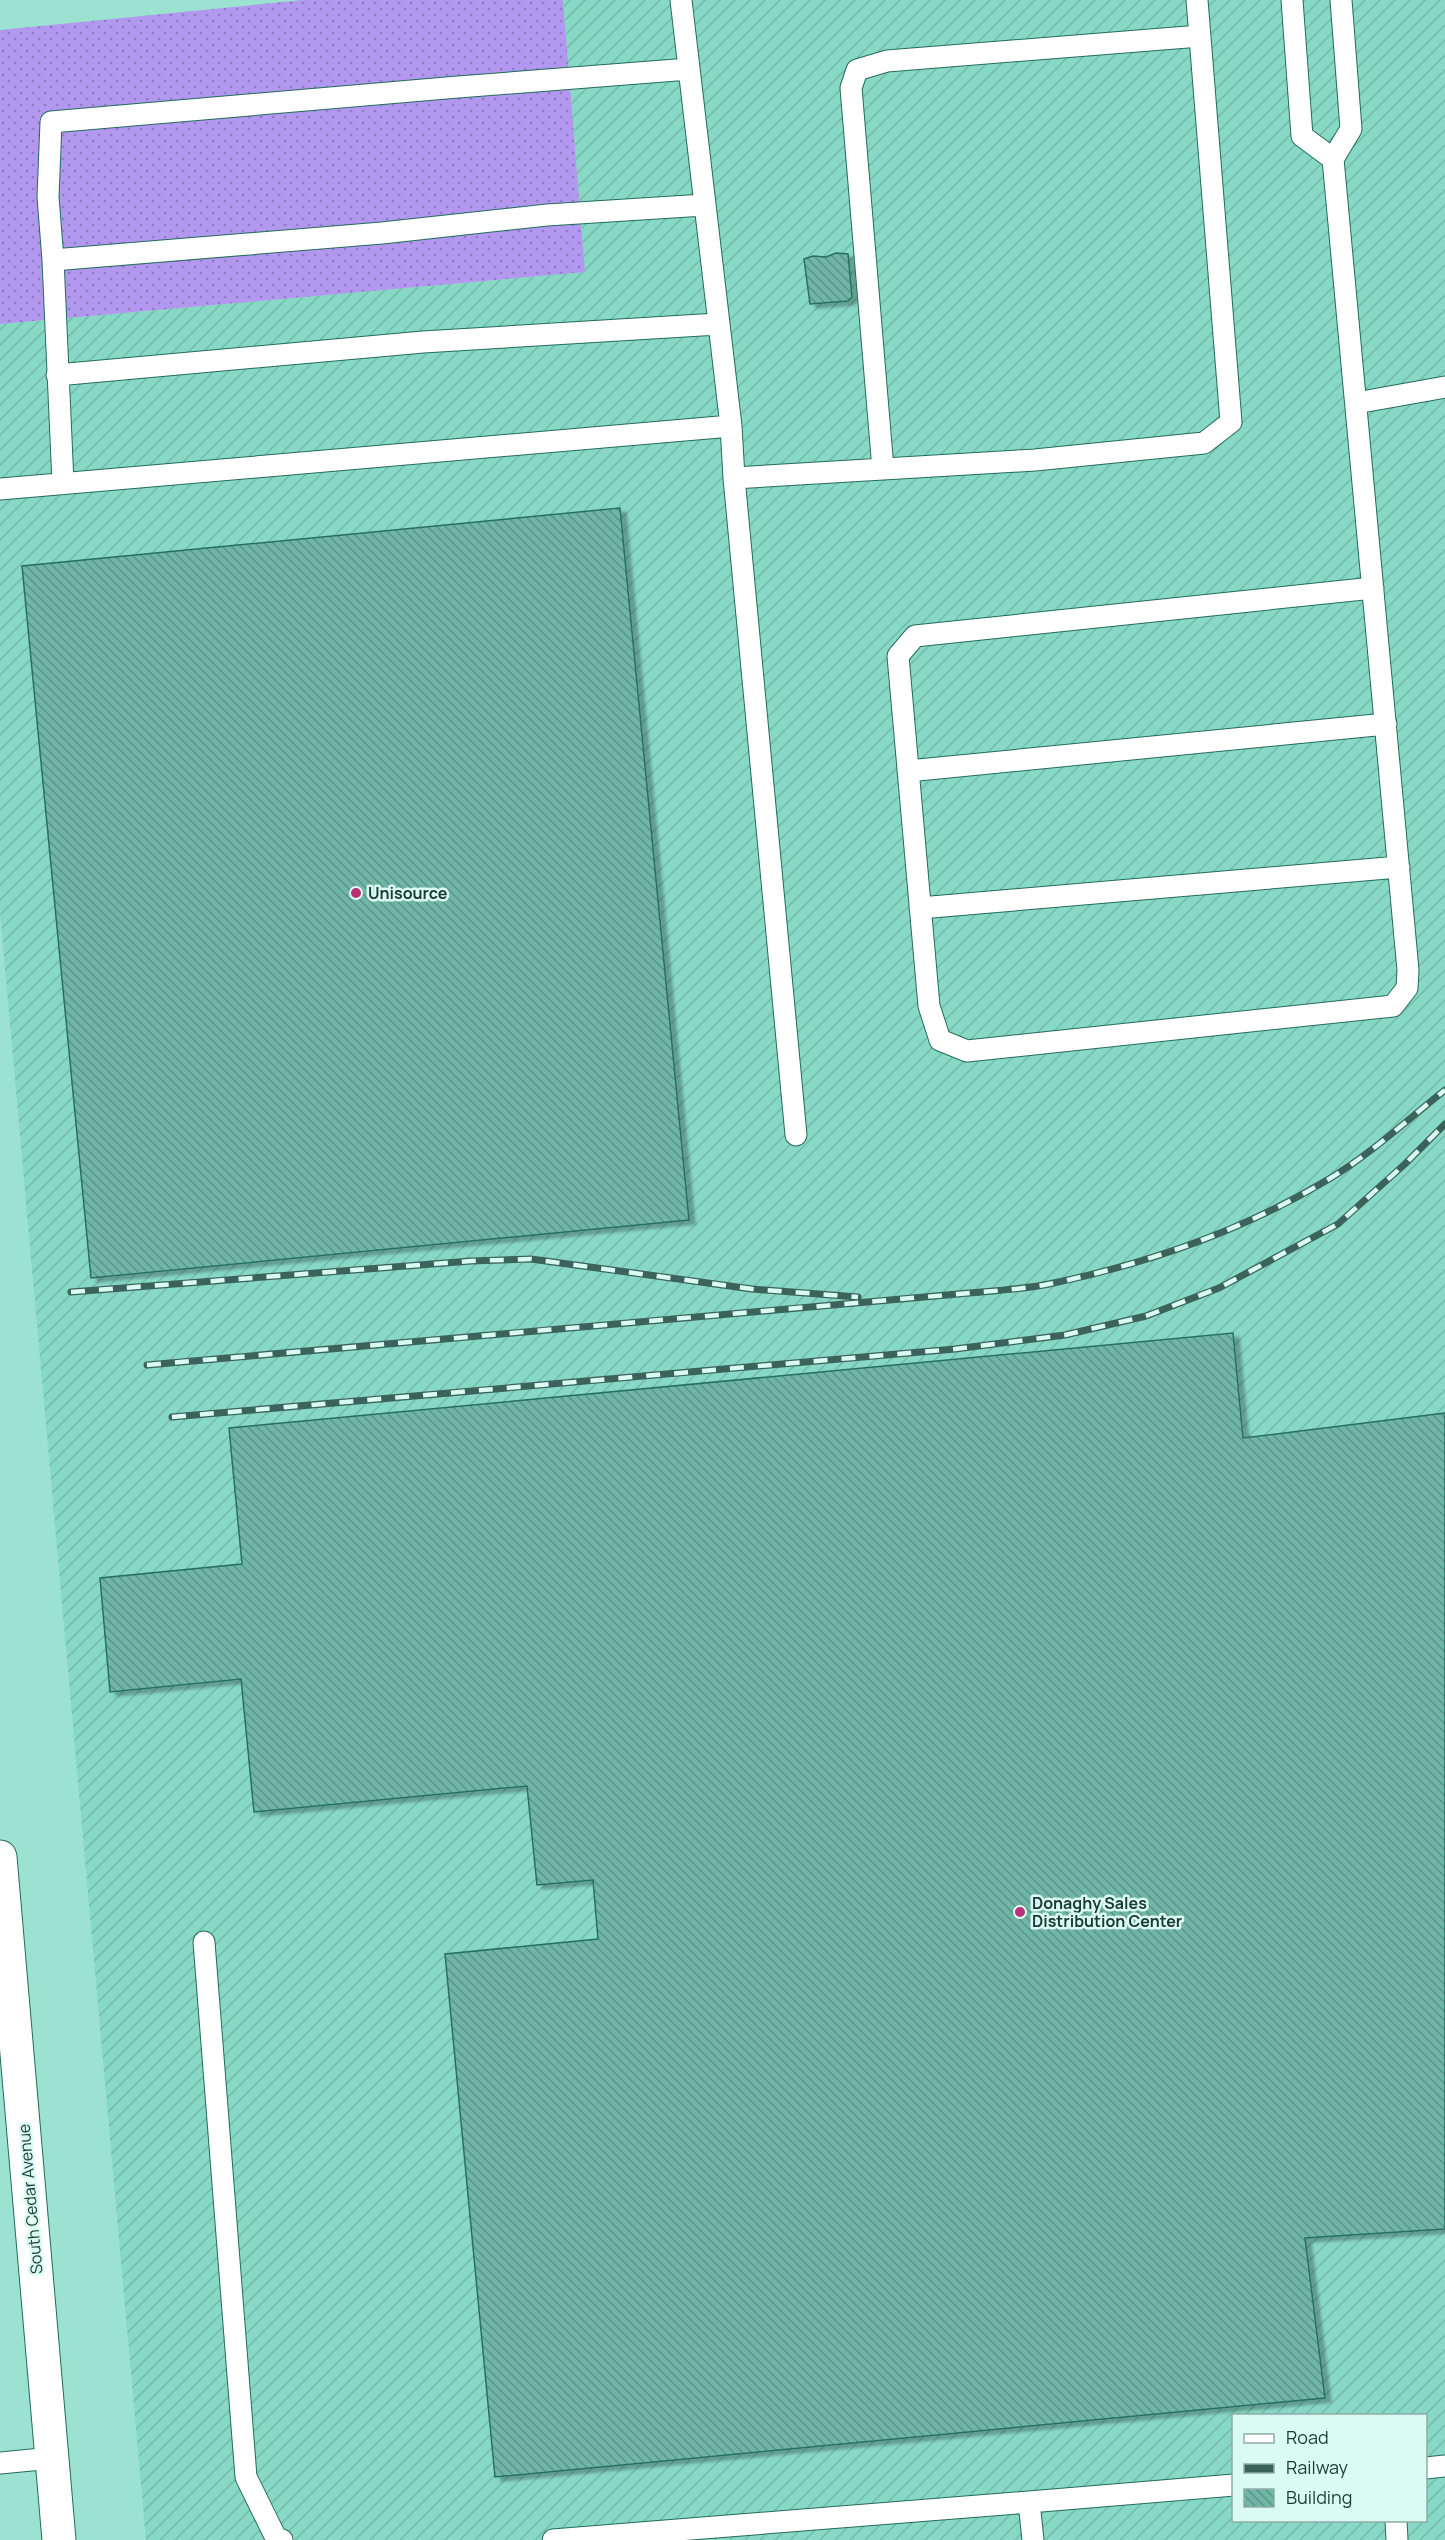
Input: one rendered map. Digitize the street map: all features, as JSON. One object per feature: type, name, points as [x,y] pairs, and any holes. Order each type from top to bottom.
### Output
[{"type":"main road","name":"South Cedar Avenue","points":[[0,1857],[10,2082],[59,2540]]},
{"type":"lane","points":[[681,0],[731,426],[795,1135]]},
{"type":"lane","points":[[734,478],[1035,460],[1204,443],[1231,422],[1197,0]]},
{"type":"lane","points":[[1292,0],[1302,136],[1333,159]]},
{"type":"lane","points":[[1341,0],[1351,129],[1333,159],[1386,724],[1399,867],[1408,970],[1407,988],[1393,1006],[968,1051],[940,1040],[929,1006],[898,656],[915,636],[1373,588]]},
{"type":"lane","points":[[883,469],[851,88],[857,70],[887,62],[1200,36]]},
{"type":"lane","points":[[63,483],[48,196],[51,122],[689,69]]},
{"type":"lane","points":[[53,260],[382,233],[547,215],[704,205]]},
{"type":"lane","points":[[57,375],[423,342],[718,324]]},
{"type":"lane","points":[[1356,403],[1445,387]]},
{"type":"lane","points":[[0,489],[731,426]]},
{"type":"lane","points":[[908,771],[1386,724]]},
{"type":"lane","points":[[920,908],[1399,867]]},
{"type":"lane","points":[[204,1942],[246,2477],[276,2538],[282,2540]]},
{"type":"lane","points":[[0,2463],[52,2458]]},
{"type":"lane","points":[[1427,2468],[1445,2466]]},
{"type":"lane","points":[[553,2540],[1232,2485]]},
{"type":"lane","points":[[1029,2502],[1033,2540]]},
{"type":"lane","points":[[1395,2522],[1397,2540]]},
{"type":"shaded area","points":[[303,0],[563,0],[585,272],[0,324],[0,30]]},
{"type":"shaded area","points":[[563,0],[1445,0],[1445,2540],[146,2540],[0,912],[0,324],[585,272]]},
{"type":"building","points":[[836,253],[848,254],[852,297],[848,301],[810,304],[804,259],[813,256],[826,257]]},
{"type":"building","name":"Unisource","points":[[620,508],[689,1220],[91,1278],[22,566]]},
{"type":"building","name":"Donaghy Sales Distribution Center","points":[[1233,1333],[1243,1438],[1445,1413],[1445,2229],[1305,2238],[1325,2398],[495,2477],[445,1954],[598,1939],[593,1880],[537,1885],[527,1786],[254,1812],[241,1679],[110,1692],[100,1578],[242,1564],[229,1428]]},
{"type":"railway","points":[[147,1365],[1026,1288],[1049,1284],[1158,1255],[1194,1243],[1263,1214],[1345,1169],[1445,1090]]},
{"type":"railway","points":[[172,1417],[955,1349],[1065,1335],[1146,1316],[1219,1288],[1338,1224],[1405,1164],[1445,1124]]},
{"type":"railway","points":[[71,1292],[471,1261],[531,1259],[752,1289],[858,1297]]},
{"type":"place","name":"Unisource","points":[[356,893]]},
{"type":"place","name":"Donaghy Sales Distribution Center","points":[[1020,1912]]}]
